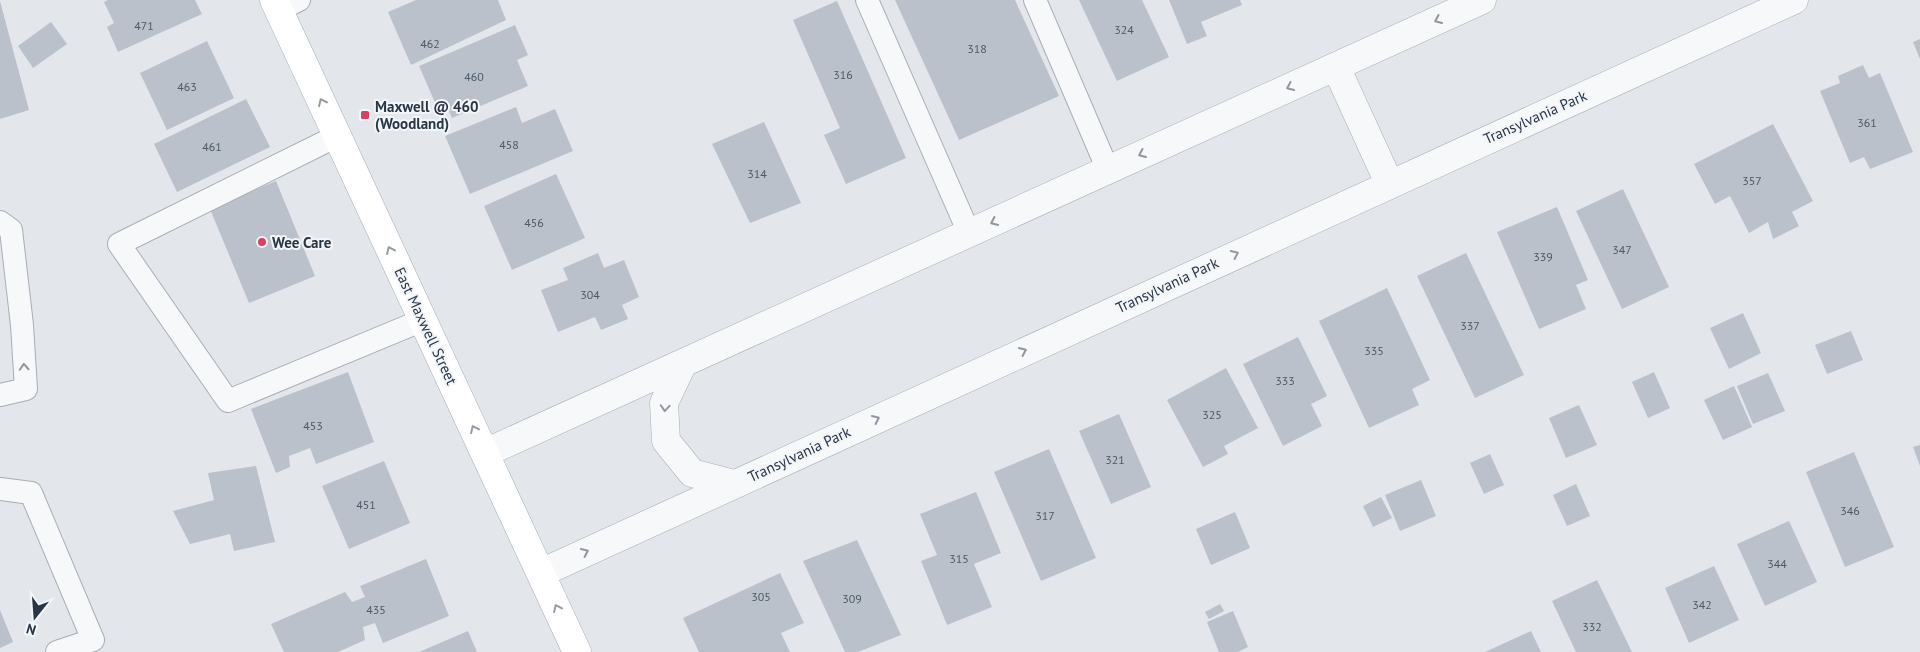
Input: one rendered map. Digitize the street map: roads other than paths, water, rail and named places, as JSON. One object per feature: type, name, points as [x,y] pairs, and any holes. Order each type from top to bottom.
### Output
[{"type":"main road","name":"East Maxwell Street","points":[[284,3],[337,136],[577,652]]},
{"type":"street","points":[[485,453],[1482,0]]},
{"type":"street","name":"Transylvania Park","points":[[541,573],[1389,183],[1794,0]]},
{"type":"street","points":[[1336,67],[1389,183]]},
{"type":"street","points":[[683,363],[664,403],[666,441],[692,473],[734,484]]},
{"type":"lane","points":[[867,0],[969,233]]},
{"type":"lane","points":[[1035,0],[1108,170]]},
{"type":"lane","points":[[337,136],[119,244],[228,401],[423,320]]},
{"type":"lane","points":[[0,222],[11,230],[22,326],[26,389],[0,395]]},
{"type":"lane","points":[[0,489],[31,493],[93,640],[57,652]]},
{"type":"place","name":"Maxwell @ 460 (Woodland)","points":[[365,115]]},
{"type":"place","name":"Wee Care","points":[[262,242]]}]
